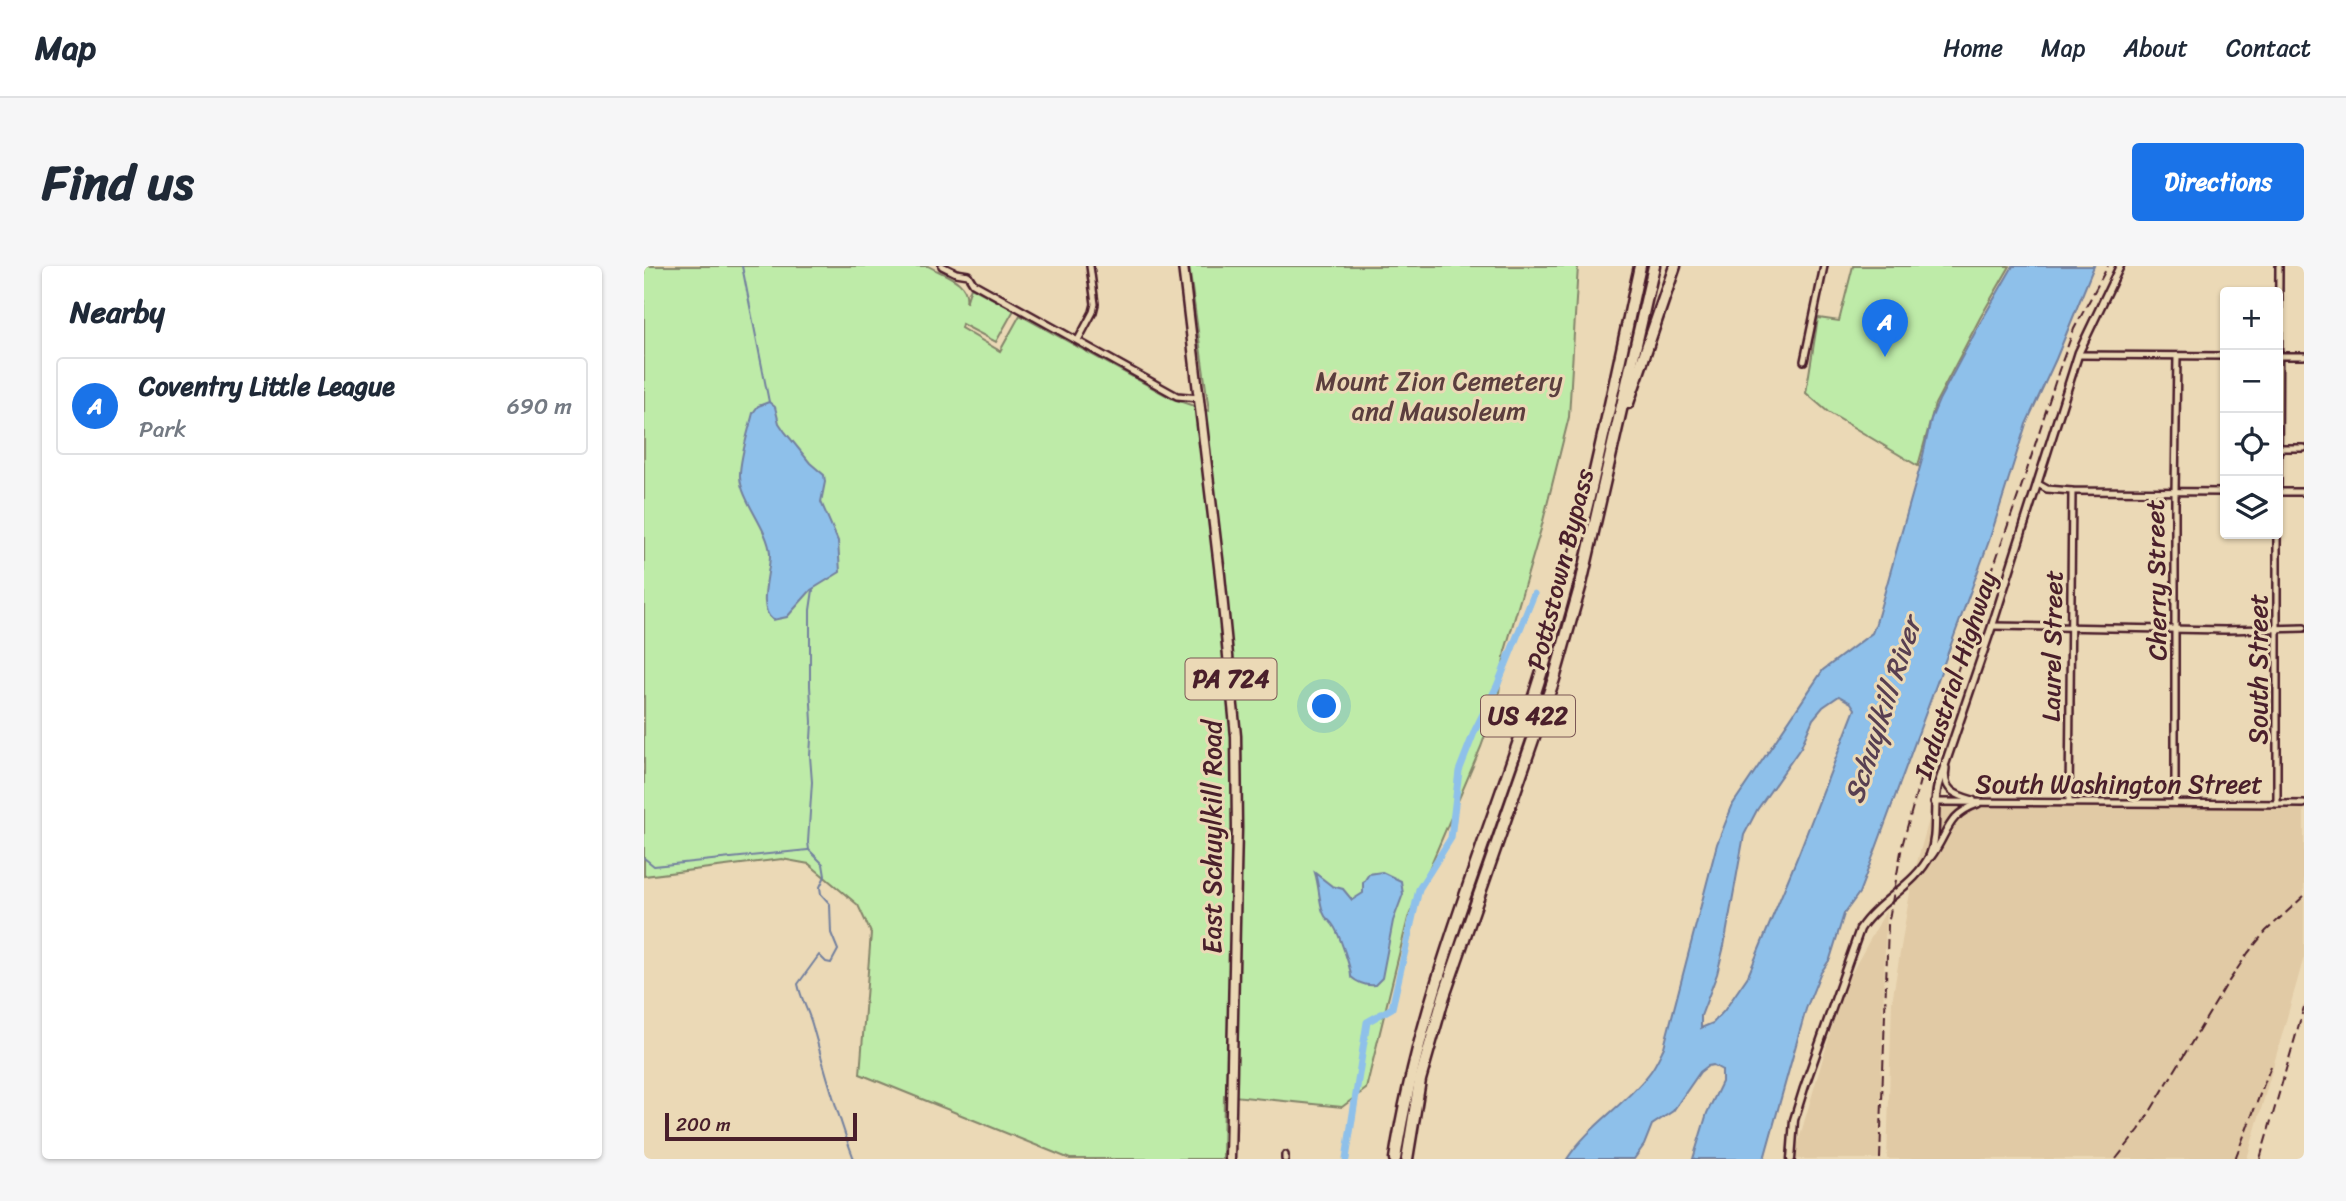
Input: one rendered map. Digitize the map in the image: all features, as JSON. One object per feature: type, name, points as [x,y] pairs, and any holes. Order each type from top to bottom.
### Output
[{"type":"highway","name":"Pottstown Bypass","points":[[1395,1159],[1412,1069],[1436,981],[1535,694],[1563,600],[1640,266]]},
{"type":"highway","name":"Pottstown Bypass","points":[[1407,1159],[1420,1080],[1444,996],[1554,679],[1581,584],[1654,266]]},
{"type":"highway","points":[[1617,429],[1623,419],[1675,266]]},
{"type":"main road","name":"East Schuylkill Road","points":[[1183,266],[1236,736],[1230,1159]]},
{"type":"street","points":[[942,266],[968,275],[973,283],[1177,396],[1199,398]]},
{"type":"street","points":[[968,275],[971,266]]},
{"type":"street","points":[[1078,341],[1095,304],[1090,266]]},
{"type":"street","points":[[1804,361],[1824,266]]},
{"type":"street","name":"Industrial Highway","points":[[1791,1159],[1794,1120],[1860,929],[1868,917],[1918,874],[1930,854],[1934,840],[1934,802],[1949,754],[2078,355],[2120,266]]},
{"type":"street","points":[[2278,350],[2279,266]]},
{"type":"street","points":[[2078,355],[2220,356]]},
{"type":"street","name":"Cherry Street","points":[[2175,803],[2177,356]]},
{"type":"street","points":[[2283,356],[2304,356]]},
{"type":"street","points":[[2283,448],[2304,448]]},
{"type":"street","points":[[2038,484],[2047,489],[2072,491],[2220,492]]},
{"type":"street","name":"Laurel Street","points":[[2069,801],[2072,491]]},
{"type":"street","points":[[2283,492],[2304,492]]},
{"type":"street","name":"South Street","points":[[2277,539],[2277,804]]},
{"type":"street","points":[[1992,626],[2304,628]]},
{"type":"street","points":[[1949,754],[1945,777],[1947,787],[1952,794],[1983,803]]},
{"type":"street","name":"South Washington Street","points":[[1934,802],[2304,804]]},
{"type":"street","points":[[1918,874],[1940,845],[1950,823],[1963,810],[1983,803]]},
{"type":"street","points":[[1230,1159],[1236,1159]]},
{"type":"shaded area","points":[[1934,802],[2304,803],[2304,957],[2247,1159],[1887,1159],[1892,1002],[1912,880]]},
{"type":"shaded area","points":[[1886,911],[1879,1159],[1796,1159],[1796,1150],[1844,986]]},
{"type":"green space","name":"Mount Zion Cemetery and Mausoleum","points":[[644,266],[928,266],[960,284],[966,295],[966,303],[971,287],[1014,310],[996,342],[962,324],[961,328],[1000,351],[1020,315],[1173,399],[1209,411],[1189,266],[1578,266],[1569,417],[1541,529],[1505,651],[1498,699],[1481,747],[1408,918],[1366,1089],[1342,1107],[1224,1095],[1223,1159],[1070,1159],[860,1074],[871,933],[858,905],[809,864],[782,859],[644,876]]},
{"type":"green space","points":[[1853,266],[2010,266],[1935,404],[1918,466],[1828,412],[1806,393],[1818,318],[1839,321]]},
{"type":"water","name":"Schuylkill River","points":[[2013,266],[2094,266],[2026,424],[1989,541],[1859,893],[1844,914],[1830,959],[1820,974],[1806,1009],[1764,1159],[1693,1159],[1707,1113],[1722,1082],[1722,1070],[1713,1065],[1700,1072],[1673,1111],[1652,1125],[1644,1145],[1634,1159],[1567,1159],[1586,1135],[1641,1083],[1664,1047],[1717,844],[1733,804],[1823,670],[1872,633],[1922,460],[1931,419]],"holes":[[[1839,696],[1851,703],[1855,709],[1748,976],[1724,1011],[1713,1023],[1701,1028],[1701,1016],[1724,946],[1744,835],[1757,810],[1801,747],[1813,719],[1823,707]]]},
{"type":"water","points":[[769,402],[775,407],[779,423],[785,432],[810,463],[824,475],[821,502],[838,541],[840,572],[811,590],[787,617],[773,620],[768,614],[765,599],[770,561],[768,544],[741,486],[740,477],[753,413],[758,406]]},
{"type":"water","points":[[1382,872],[1401,881],[1403,894],[1393,921],[1382,978],[1375,985],[1368,985],[1351,977],[1338,935],[1323,912],[1315,873],[1332,886],[1343,889],[1352,900],[1363,893],[1363,883],[1369,874]]},
{"type":"waterway","points":[[742,266],[769,402]]},
{"type":"waterway","points":[[813,590],[810,610],[812,782],[808,842],[809,850],[823,864],[825,876],[820,887],[821,894],[830,904],[831,933],[838,950],[831,963],[819,955],[798,984],[854,1159]]},
{"type":"waterway","points":[[1346,1159],[1367,1022],[1392,1008],[1419,889],[1451,838],[1459,771],[1534,594]]},
{"type":"waterway","points":[[644,858],[654,866],[808,850]]},
{"type":"railway","points":[[1880,1159],[1888,925],[1902,846],[1922,773],[2059,370],[2074,329],[2108,266]]},
{"type":"railway","points":[[2116,1159],[2139,1130],[2248,953],[2266,931],[2304,896]]},
{"type":"railway","points":[[2260,1159],[2304,1007]]},
{"type":"railway","points":[[2235,1159],[2271,1066]]},
{"type":"place","name":"Coventry Little League","points":[[1885,357]]}]
